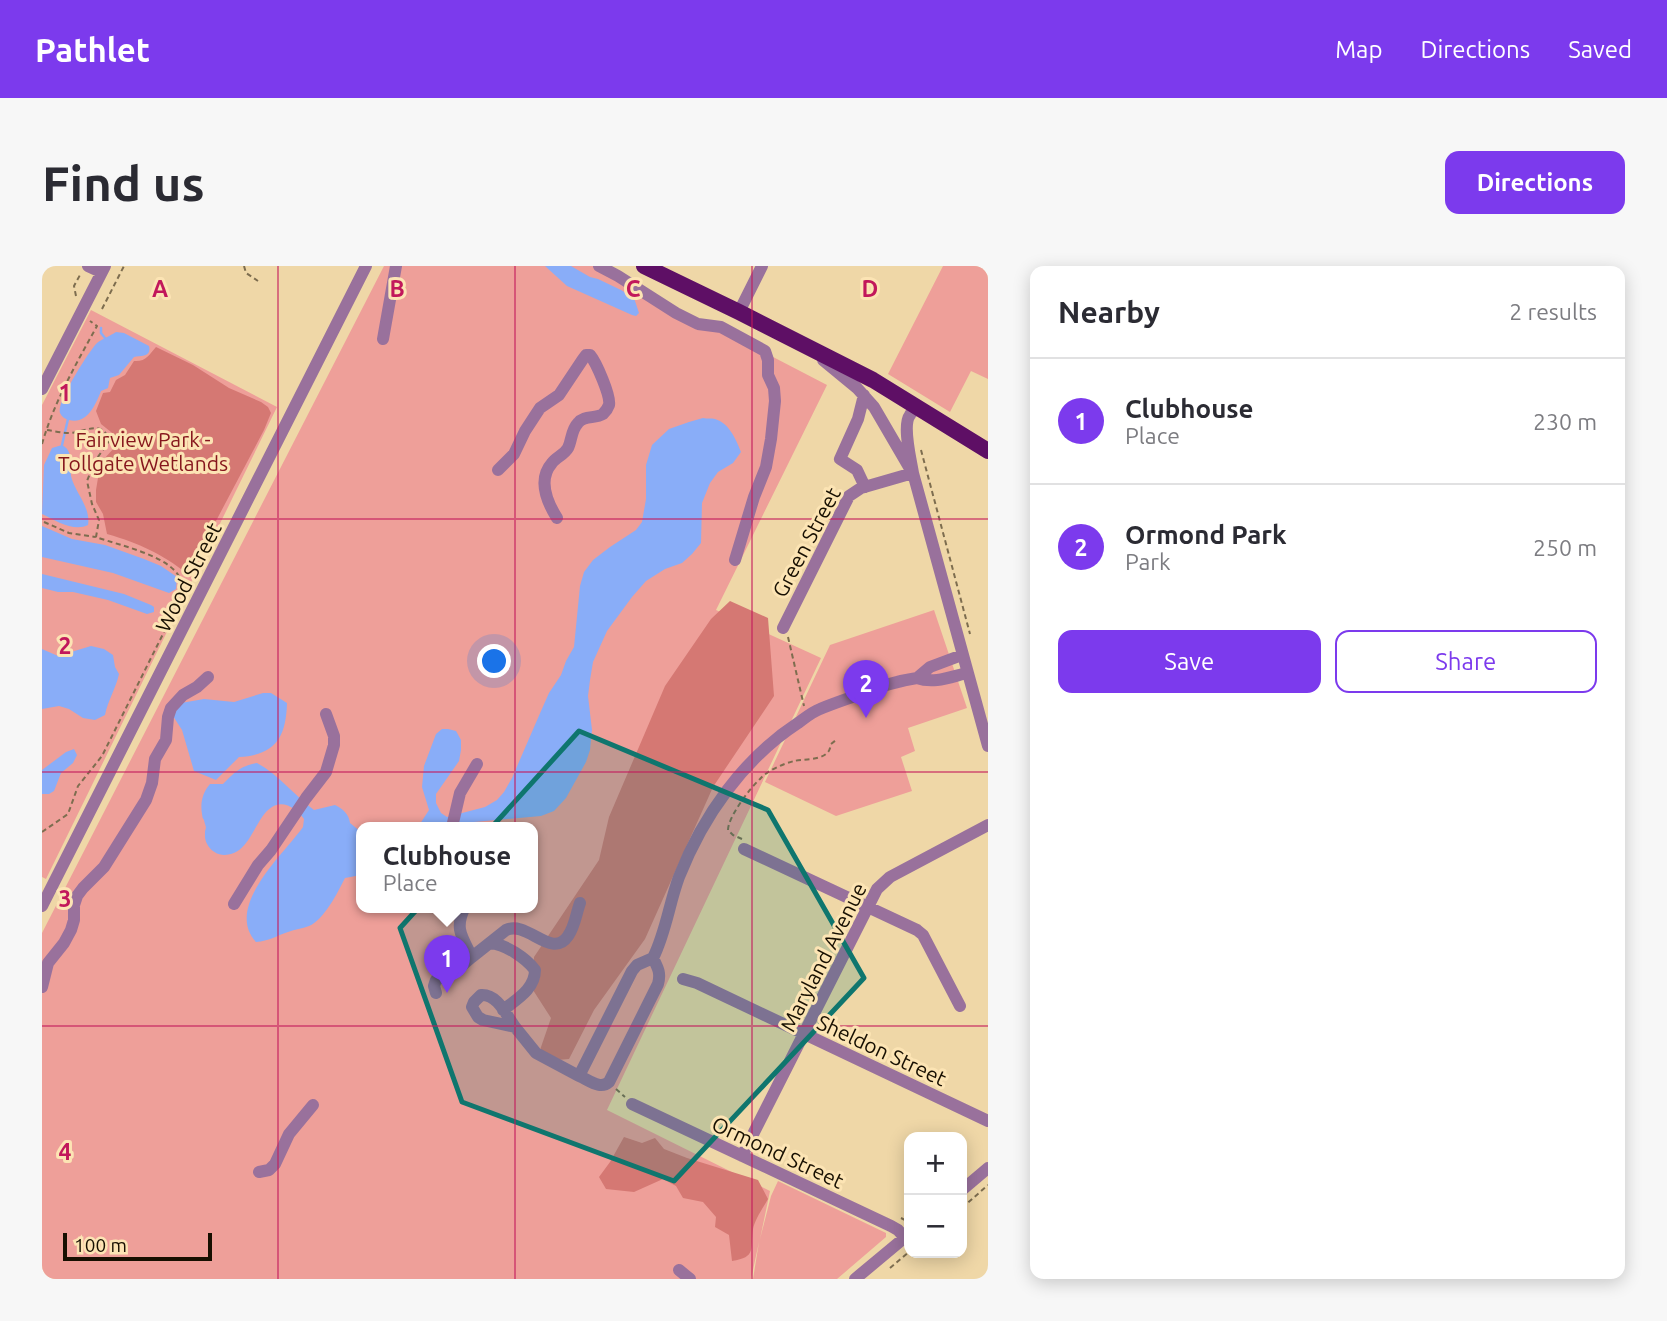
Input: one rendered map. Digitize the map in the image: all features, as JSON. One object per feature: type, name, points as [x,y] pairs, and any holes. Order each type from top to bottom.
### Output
[{"type":"main road","points":[[644,266],[873,380],[988,451]]},
{"type":"street","name":"Wood Street","points":[[42,905],[46,888],[366,266]]},
{"type":"street","points":[[383,339],[396,266]]},
{"type":"street","points":[[599,266],[676,313],[698,324],[721,327],[765,351],[775,401],[771,439],[766,467],[735,560]]},
{"type":"street","points":[[739,312],[762,266]]},
{"type":"street","points":[[84,271],[103,269]]},
{"type":"street","points":[[42,390],[103,269]]},
{"type":"street","points":[[805,345],[864,395],[913,473]]},
{"type":"street","points":[[498,470],[514,454],[525,430],[540,408],[559,395],[585,356],[590,355],[608,395],[609,404],[602,414],[578,422],[568,447],[548,467],[544,492],[557,518]]},
{"type":"street","points":[[864,395],[858,419],[840,459],[857,470],[865,487]]},
{"type":"street","points":[[919,408],[907,418],[906,427],[913,473],[988,746]]},
{"type":"street","name":"Green Street","points":[[785,633],[846,500],[854,491],[913,473]]},
{"type":"street","points":[[917,678],[930,667],[962,655]]},
{"type":"street","points":[[579,1076],[632,971],[637,965],[653,958],[680,876],[710,815],[731,784],[757,756],[782,733],[818,709],[905,680],[917,678],[935,681],[968,673]]},
{"type":"street","points":[[42,987],[48,963],[72,930],[77,896],[104,867],[146,800],[152,783],[155,758],[166,740],[167,717],[171,708],[183,695],[208,677]]},
{"type":"street","points":[[234,904],[325,774],[334,750],[334,736],[327,714]]},
{"type":"street","points":[[453,822],[460,793],[477,764]]},
{"type":"street","name":"Maryland Avenue","points":[[743,1156],[877,889],[890,877],[988,825]]},
{"type":"street","points":[[743,844],[917,930],[923,935],[960,1006]]},
{"type":"street","points":[[436,993],[436,980],[459,968],[513,927],[553,944],[562,943],[568,937],[580,904]]},
{"type":"street","points":[[462,913],[459,928],[472,957]]},
{"type":"street","points":[[490,943],[498,944],[516,954],[535,970],[532,984],[503,1010]]},
{"type":"street","points":[[515,1027],[478,1017],[472,1007],[477,998],[486,994],[496,999],[536,1053],[579,1076],[601,1086],[606,1085],[658,984],[659,968],[653,958]]},
{"type":"street","name":"Sheldon Street","points":[[682,979],[697,983],[988,1121]]},
{"type":"street","name":"Ormond Street","points":[[632,1104],[904,1234]]},
{"type":"street","points":[[259,1172],[269,1170],[275,1164],[289,1134],[313,1105]]},
{"type":"street","points":[[967,1186],[988,1168]]},
{"type":"street","points":[[855,1279],[904,1238]]},
{"type":"street","points":[[679,1270],[690,1279]]},
{"type":"path","points":[[102,309],[124,266]]},
{"type":"path","points":[[244,266],[246,273],[258,281]]},
{"type":"path","points":[[76,298],[74,286],[84,271]]},
{"type":"path","points":[[42,444],[67,381],[97,326],[80,314]]},
{"type":"path","points":[[47,429],[68,433],[96,428],[106,433],[110,440],[94,461],[87,481],[99,520],[96,537]]},
{"type":"path","points":[[918,440],[971,637]]},
{"type":"path","points":[[42,832],[68,814],[78,786],[107,747],[165,630],[182,583],[177,572],[167,564],[144,553],[96,537],[69,533],[44,522]]},
{"type":"path","points":[[785,633],[806,717]]},
{"type":"path","points":[[743,844],[728,830],[728,823],[760,778],[793,761],[825,755],[836,740]]},
{"type":"path","points":[[609,1082],[632,1104]]},
{"type":"path","points":[[967,1204],[988,1185]]},
{"type":"path","points":[[890,1268],[904,1256]]},
{"type":"highlighted area","points":[[579,731],[768,810],[864,978],[674,1181],[462,1102],[400,928]]},
{"type":"green space","points":[[384,266],[597,266],[827,385],[716,610],[821,658],[607,1110],[770,1191],[760,1239],[771,1196],[778,1181],[886,1233],[886,1237],[837,1279],[753,1279],[759,1242],[751,1279],[42,1279],[42,933]]},
{"type":"green space","points":[[943,266],[988,266],[988,379],[971,371],[950,412],[888,374]]},
{"type":"green space","name":"Fairview Park - Tollgate Wetlands","points":[[91,310],[277,407],[46,879],[42,877],[42,405]]},
{"type":"green space","points":[[156,347],[193,365],[229,388],[261,402],[271,413],[188,574],[150,550],[107,534],[103,514],[96,502],[99,472],[103,460],[115,447],[116,436],[101,424],[96,411],[103,393],[110,392],[116,380],[125,375],[134,361],[144,359]]},
{"type":"green space","points":[[730,601],[768,618],[774,696],[713,787],[645,939],[594,1010],[569,1059],[557,1060],[540,1050],[551,1018],[533,990],[534,957],[599,860],[609,817],[665,686],[711,619]]},
{"type":"green space","points":[[934,610],[967,708],[908,728],[915,751],[901,757],[912,791],[836,816],[765,782],[830,645]]},
{"type":"green space","points":[[624,1137],[642,1143],[655,1138],[664,1149],[758,1180],[768,1199],[754,1225],[749,1254],[732,1261],[729,1235],[715,1227],[716,1217],[703,1202],[683,1198],[676,1186],[663,1179],[634,1192],[606,1189],[599,1177]]},
{"type":"water","points":[[545,266],[571,266],[621,290],[634,298],[639,313],[632,315],[567,286]]},
{"type":"water","points":[[116,332],[124,333],[149,346],[149,352],[134,357],[119,375],[110,378],[108,388],[101,391],[86,416],[75,421],[65,418],[60,413],[60,407],[74,377],[97,343]]},
{"type":"water","points":[[703,418],[715,419],[728,428],[741,452],[733,463],[718,472],[710,483],[702,503],[701,543],[682,563],[665,569],[646,581],[607,631],[593,662],[590,680],[590,750],[566,798],[554,811],[541,816],[474,822],[421,822],[429,810],[422,787],[424,766],[436,734],[442,729],[456,731],[461,740],[461,750],[459,761],[436,794],[436,803],[441,813],[447,817],[485,807],[504,792],[549,693],[574,647],[580,586],[584,572],[593,560],[636,530],[642,522],[646,499],[646,465],[652,445],[669,429]]},
{"type":"water","points":[[62,445],[70,454],[71,476],[87,512],[88,525],[83,527],[65,525],[42,514],[44,465],[52,448]]},
{"type":"water","points":[[42,526],[72,539],[105,545],[161,566],[177,577],[176,589],[169,593],[113,573],[42,557]]},
{"type":"water","points":[[42,574],[124,594],[151,605],[154,612],[147,614],[108,600],[42,588]]},
{"type":"water","points":[[91,646],[104,649],[113,655],[119,674],[105,715],[95,720],[83,718],[59,706],[42,709],[42,649],[58,656]]},
{"type":"water","points":[[271,693],[287,703],[284,726],[276,742],[262,753],[239,757],[216,780],[194,771],[182,730],[173,716],[181,703],[204,699],[234,702]]},
{"type":"water","points":[[74,749],[77,755],[73,763],[61,773],[54,791],[42,794],[42,770]]},
{"type":"water","points":[[257,763],[314,810],[335,805],[341,808],[356,828],[356,876],[345,878],[320,918],[306,927],[256,942],[248,928],[247,913],[252,898],[271,866],[303,827],[304,819],[290,807],[277,805],[266,812],[240,849],[220,855],[210,849],[206,842],[206,827],[202,816],[204,794],[210,784],[223,784],[246,766]]},
{"type":"waterway","points":[[101,328],[105,338]]},
{"type":"waterway","points":[[62,445],[68,419]]},
{"type":"place","name":"Ormond Park","points":[[866,718]]},
{"type":"place","name":"Clubhouse","points":[[447,993]]}]
